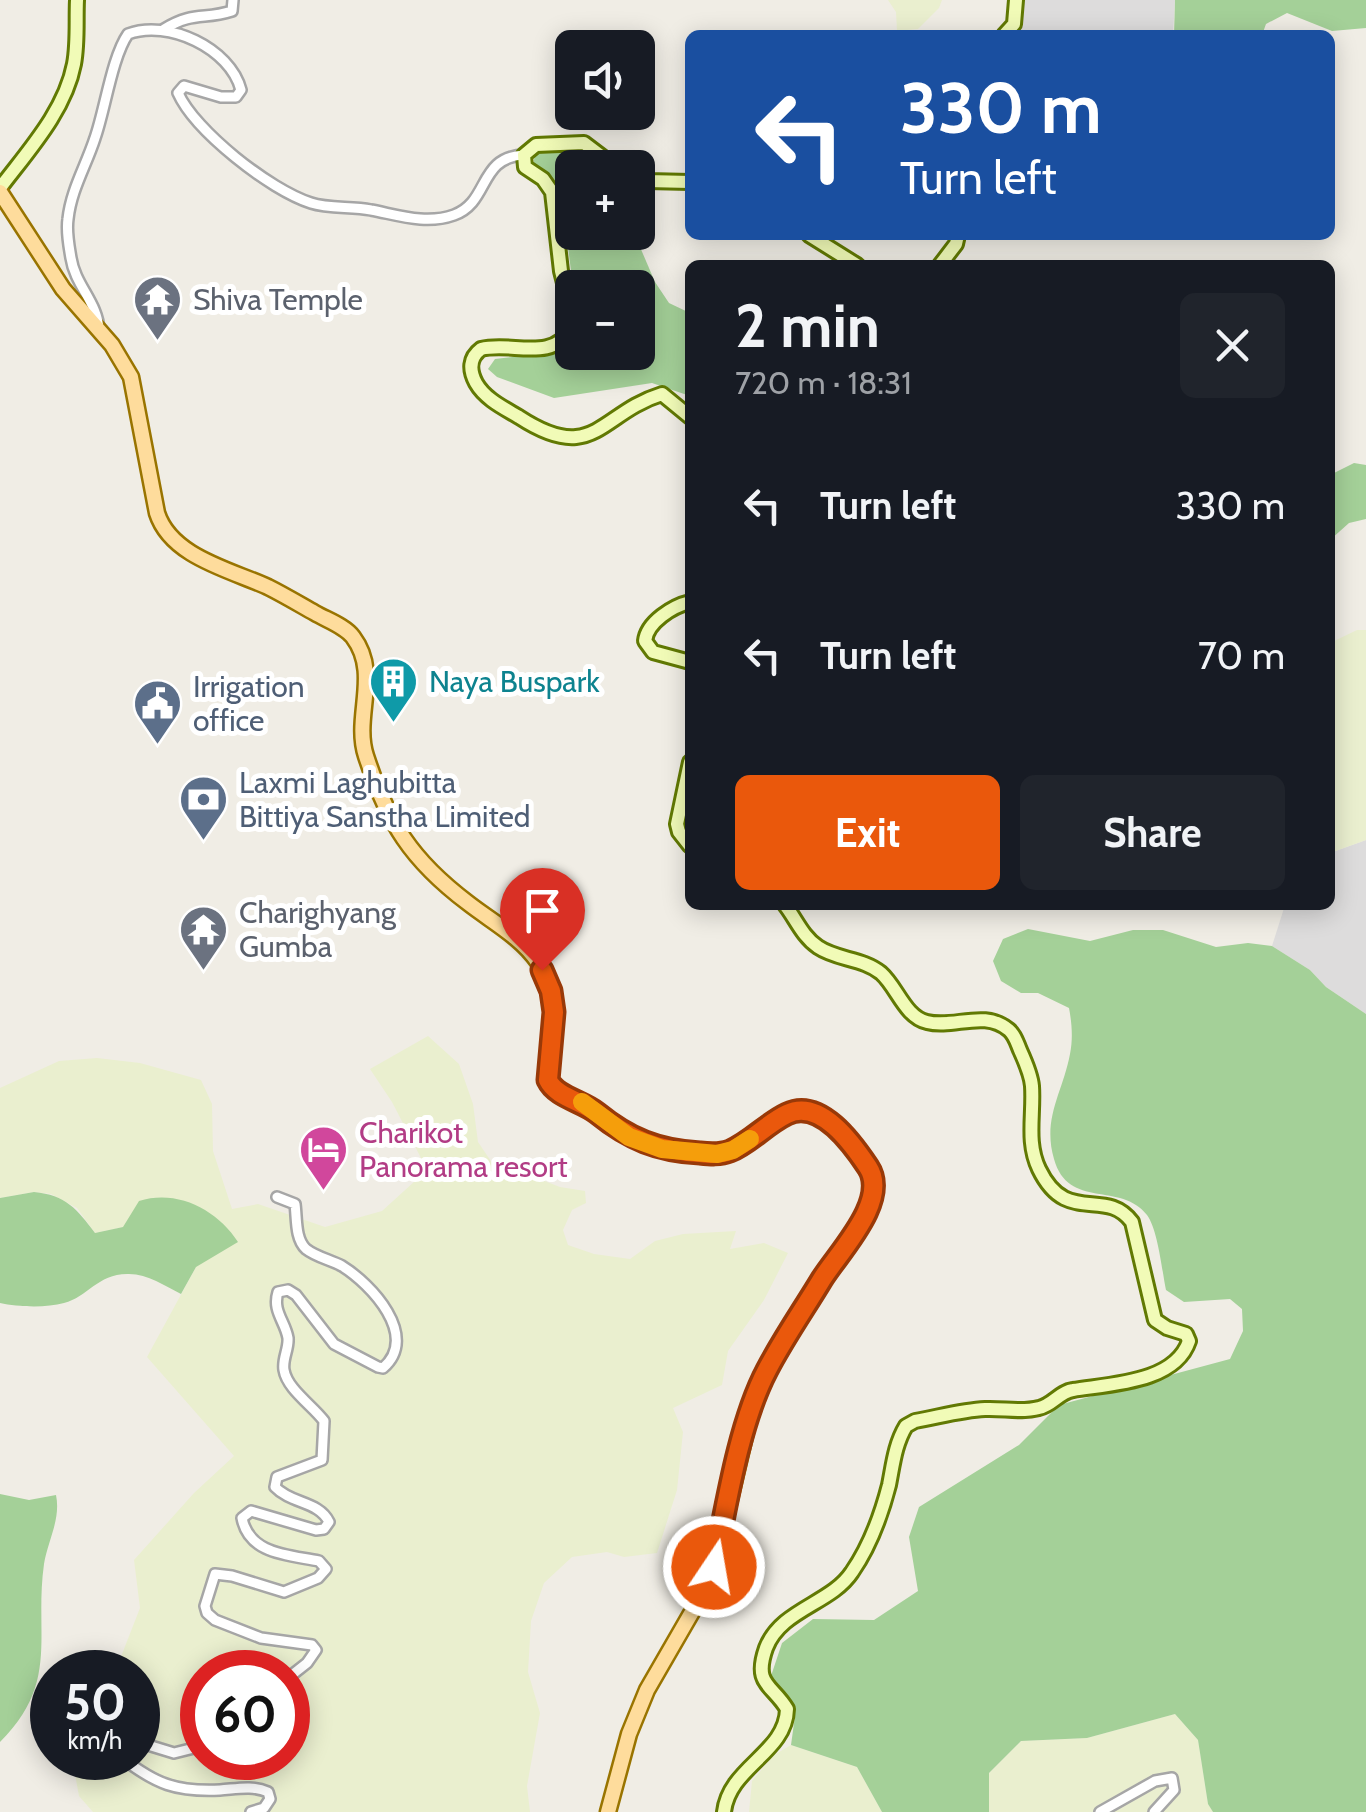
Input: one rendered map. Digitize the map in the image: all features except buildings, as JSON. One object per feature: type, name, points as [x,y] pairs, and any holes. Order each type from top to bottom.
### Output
[{"type":"main road","points":[[77,0],[76,54],[70,82],[49,120],[0,190],[63,289],[123,361],[136,389],[157,513],[164,529],[207,561],[340,626],[356,641],[368,685],[363,744],[385,805],[420,864],[515,938],[538,962],[553,1002],[554,1034],[547,1071],[554,1090],[580,1101],[629,1137],[662,1149],[690,1153],[727,1152],[791,1112],[813,1112],[833,1125],[871,1170],[874,1192],[865,1218],[840,1251],[760,1386],[742,1442],[711,1579],[647,1690],[608,1812]]},
{"type":"main road","points":[[1009,30],[1014,24],[1016,0]]},
{"type":"main road","points":[[560,270],[552,192],[543,179],[525,167],[524,155],[536,145],[584,143],[593,150]]},
{"type":"main road","points":[[655,182],[685,182]]},
{"type":"main road","points":[[817,240],[849,260]]},
{"type":"main road","points":[[555,344],[538,349],[481,349],[474,354],[471,368],[480,390],[532,426],[562,437],[585,435],[662,394],[685,413]]},
{"type":"main road","points":[[685,603],[648,628],[645,640],[653,652],[685,661]]},
{"type":"main road","points":[[685,786],[677,824],[685,840]]},
{"type":"main road","points":[[724,1812],[725,1802],[743,1772],[774,1744],[787,1722],[787,1709],[763,1678],[762,1667],[770,1642],[800,1611],[842,1586],[853,1571],[877,1524],[906,1426],[980,1410],[1020,1412],[1043,1408],[1068,1391],[1117,1385],[1169,1366],[1186,1350],[1189,1341],[1186,1334],[1155,1320],[1132,1222],[1126,1214],[1106,1205],[1076,1205],[1044,1179],[1031,1141],[1030,1074],[1010,1030],[976,1019],[924,1022],[879,971],[818,947],[787,910]]},
{"type":"street","points":[[164,29],[182,18],[232,11],[233,0]]},
{"type":"street","points":[[100,332],[92,304],[75,277],[67,223],[72,196],[95,141],[121,44],[128,34],[164,29],[212,52],[235,73],[242,90],[236,96],[221,98],[184,86],[178,94],[187,111],[255,175],[310,203],[424,220],[450,217],[463,211],[497,162],[506,156],[524,155]]},
{"type":"street","points":[[278,1196],[294,1204],[298,1236],[306,1249],[342,1266],[369,1288],[383,1303],[395,1332],[392,1359],[378,1368],[334,1344],[296,1295],[288,1290],[278,1292],[277,1313],[288,1337],[284,1370],[288,1382],[324,1420],[324,1432],[322,1460],[277,1477],[276,1487],[282,1494],[320,1509],[329,1522],[324,1529],[316,1530],[251,1511],[242,1518],[243,1526],[264,1549],[319,1560],[326,1569],[318,1578],[284,1592],[215,1574],[205,1606],[207,1614],[215,1620],[254,1635],[312,1645],[316,1650],[310,1659]]},
{"type":"street","points":[[1100,1812],[1156,1781],[1172,1778],[1174,1790],[1154,1812]]},
{"type":"street","points":[[154,1780],[174,1789],[247,1787],[268,1792],[270,1799],[264,1808],[251,1812]]},
{"type":"shaded area","points":[[1023,0],[1175,0],[1173,30],[1016,30]]},
{"type":"shaded area","points":[[1366,840],[1366,1014],[1272,946],[1283,910],[1335,910],[1335,851]]},
{"type":"green space","points":[[888,0],[942,0],[918,29],[897,30],[896,12]]},
{"type":"green space","points":[[1175,0],[1366,0],[1366,28],[1330,30],[1287,13],[1266,24],[1264,30],[1174,30]]},
{"type":"green space","points":[[546,149],[578,150],[555,150],[555,189],[533,166],[535,154]]},
{"type":"green space","points":[[568,250],[641,250],[650,270],[571,270]]},
{"type":"green space","points":[[655,282],[669,303],[685,311],[685,394],[652,383],[554,398],[497,377],[488,369],[495,359],[555,353],[555,370],[655,370]]},
{"type":"green space","points":[[1354,463],[1366,465],[1366,519],[1349,523],[1335,536],[1335,472]]},
{"type":"green space","points":[[1366,630],[1366,840],[1335,851],[1335,641]]},
{"type":"green space","points":[[1028,929],[1090,941],[1133,930],[1163,930],[1216,947],[1248,943],[1272,946],[1366,1014],[1366,1812],[1213,1812],[1208,1804],[1198,1740],[1175,1714],[1087,1738],[1021,1741],[989,1773],[989,1812],[882,1812],[857,1767],[791,1745],[795,1716],[771,1676],[782,1643],[813,1619],[874,1620],[918,1591],[909,1537],[919,1507],[1019,1445],[1059,1405],[1230,1359],[1243,1331],[1242,1309],[1230,1299],[1184,1302],[1166,1290],[1154,1230],[1147,1215],[1136,1205],[1083,1190],[1061,1175],[1050,1131],[1071,1048],[1069,1008],[1038,993],[1021,993],[1001,981],[993,961],[1003,939]]},
{"type":"green space","points":[[428,1036],[459,1064],[473,1104],[478,1142],[499,1173],[524,1173],[560,1187],[585,1191],[586,1203],[572,1210],[563,1230],[568,1245],[594,1254],[630,1259],[655,1241],[683,1234],[736,1231],[730,1249],[764,1243],[788,1253],[764,1300],[728,1351],[722,1385],[673,1408],[683,1432],[677,1490],[657,1553],[624,1557],[607,1552],[572,1557],[544,1583],[531,1621],[528,1672],[540,1713],[527,1786],[530,1812],[93,1812],[79,1796],[76,1780],[160,1780],[160,1650],[124,1650],[140,1608],[134,1560],[194,1493],[234,1456],[147,1357],[196,1267],[123,1227],[95,1233],[77,1208],[51,1194],[34,1192],[0,1198],[0,1088],[59,1061],[97,1058],[140,1063],[201,1080],[212,1104],[213,1151],[232,1209],[258,1204],[325,1227],[382,1211],[415,1181],[421,1158],[370,1069]]},
{"type":"green space","points":[[34,1192],[54,1196],[70,1205],[95,1233],[123,1227],[139,1201],[182,1200],[219,1220],[238,1242],[196,1267],[181,1294],[150,1278],[129,1274],[109,1277],[64,1303],[0,1303],[0,1198]]},
{"type":"green space","points":[[0,1494],[29,1500],[56,1495],[55,1521],[44,1564],[41,1650],[30,1650],[30,1701],[0,1742]]},
{"type":"green space","points":[[1175,1714],[1198,1740],[1208,1804],[1213,1812],[989,1812],[989,1773],[1021,1741],[1087,1738]]},
{"type":"green space","points":[[791,1745],[857,1767],[882,1812],[749,1812],[752,1781],[774,1755]]},
{"type":"slow traffic","points":[[582,1102],[629,1137],[662,1149],[717,1154],[750,1139]]},
{"type":"place","name":"Shiva Temple","points":[[158,342]]},
{"type":"place","name":"Naya Buspark","points":[[394,724]]},
{"type":"place","name":"Irrigation office","points":[[158,746]]},
{"type":"place","name":"Laxmi Laghubitta Bittiya Sanstha Limited","points":[[204,842]]},
{"type":"place","name":"Charighyang Gumba","points":[[204,972]]},
{"type":"place","name":"Charikot Panorama resort","points":[[324,1192]]},
{"type":"route","points":[[542,970],[554,1012],[548,1080],[558,1092],[580,1101],[629,1137],[662,1149],[717,1154],[733,1150],[791,1112],[813,1112],[833,1125],[871,1170],[874,1180],[871,1206],[865,1218],[766,1370],[753,1402],[714,1567]]}]
